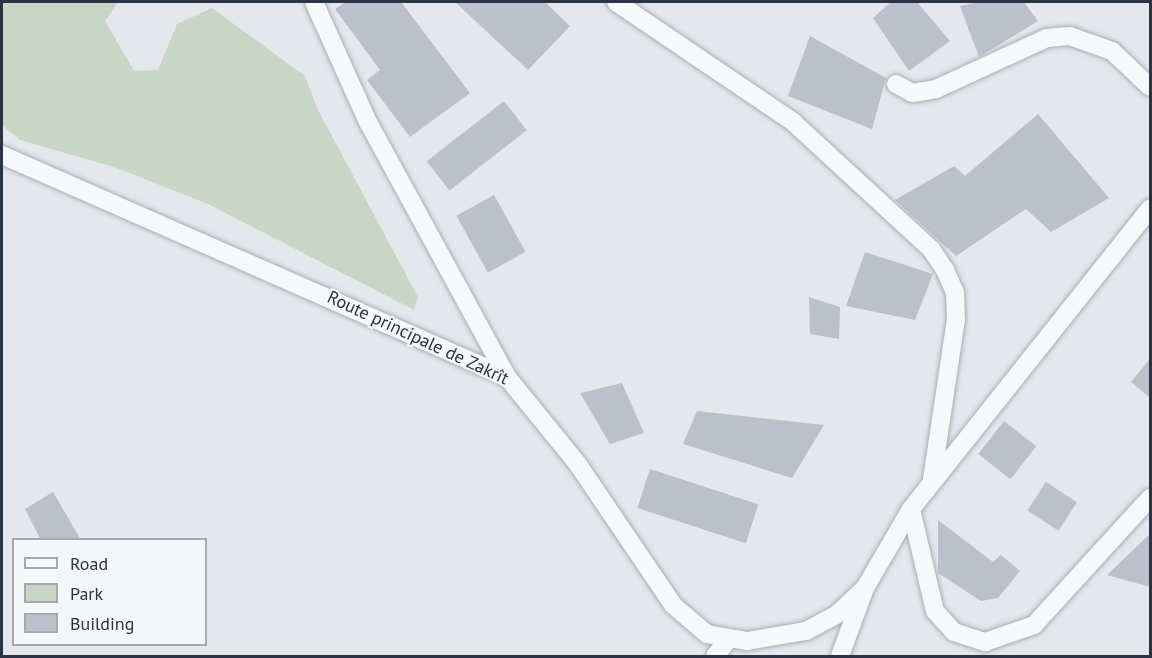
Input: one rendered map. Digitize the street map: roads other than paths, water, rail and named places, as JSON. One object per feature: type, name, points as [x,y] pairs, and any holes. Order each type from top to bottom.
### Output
[{"type":"street","points":[[314,2],[368,122],[507,377]]},
{"type":"street","points":[[616,2],[794,122],[931,249],[945,270],[955,292],[956,319],[932,479]]},
{"type":"street","points":[[896,84],[912,93],[936,89],[1047,38],[1070,36],[1113,51],[1150,87]]},
{"type":"street","name":"Route principale de Zakrît","points":[[2,155],[507,377],[577,463],[673,605],[707,634],[727,641]]},
{"type":"street","points":[[840,657],[865,588],[910,509],[1150,209]]},
{"type":"street","points":[[910,509],[935,611],[954,632],[985,642],[1017,634],[1049,612],[1150,498]]},
{"type":"street","points":[[715,657],[727,641],[806,631],[836,615],[865,588]]}]
